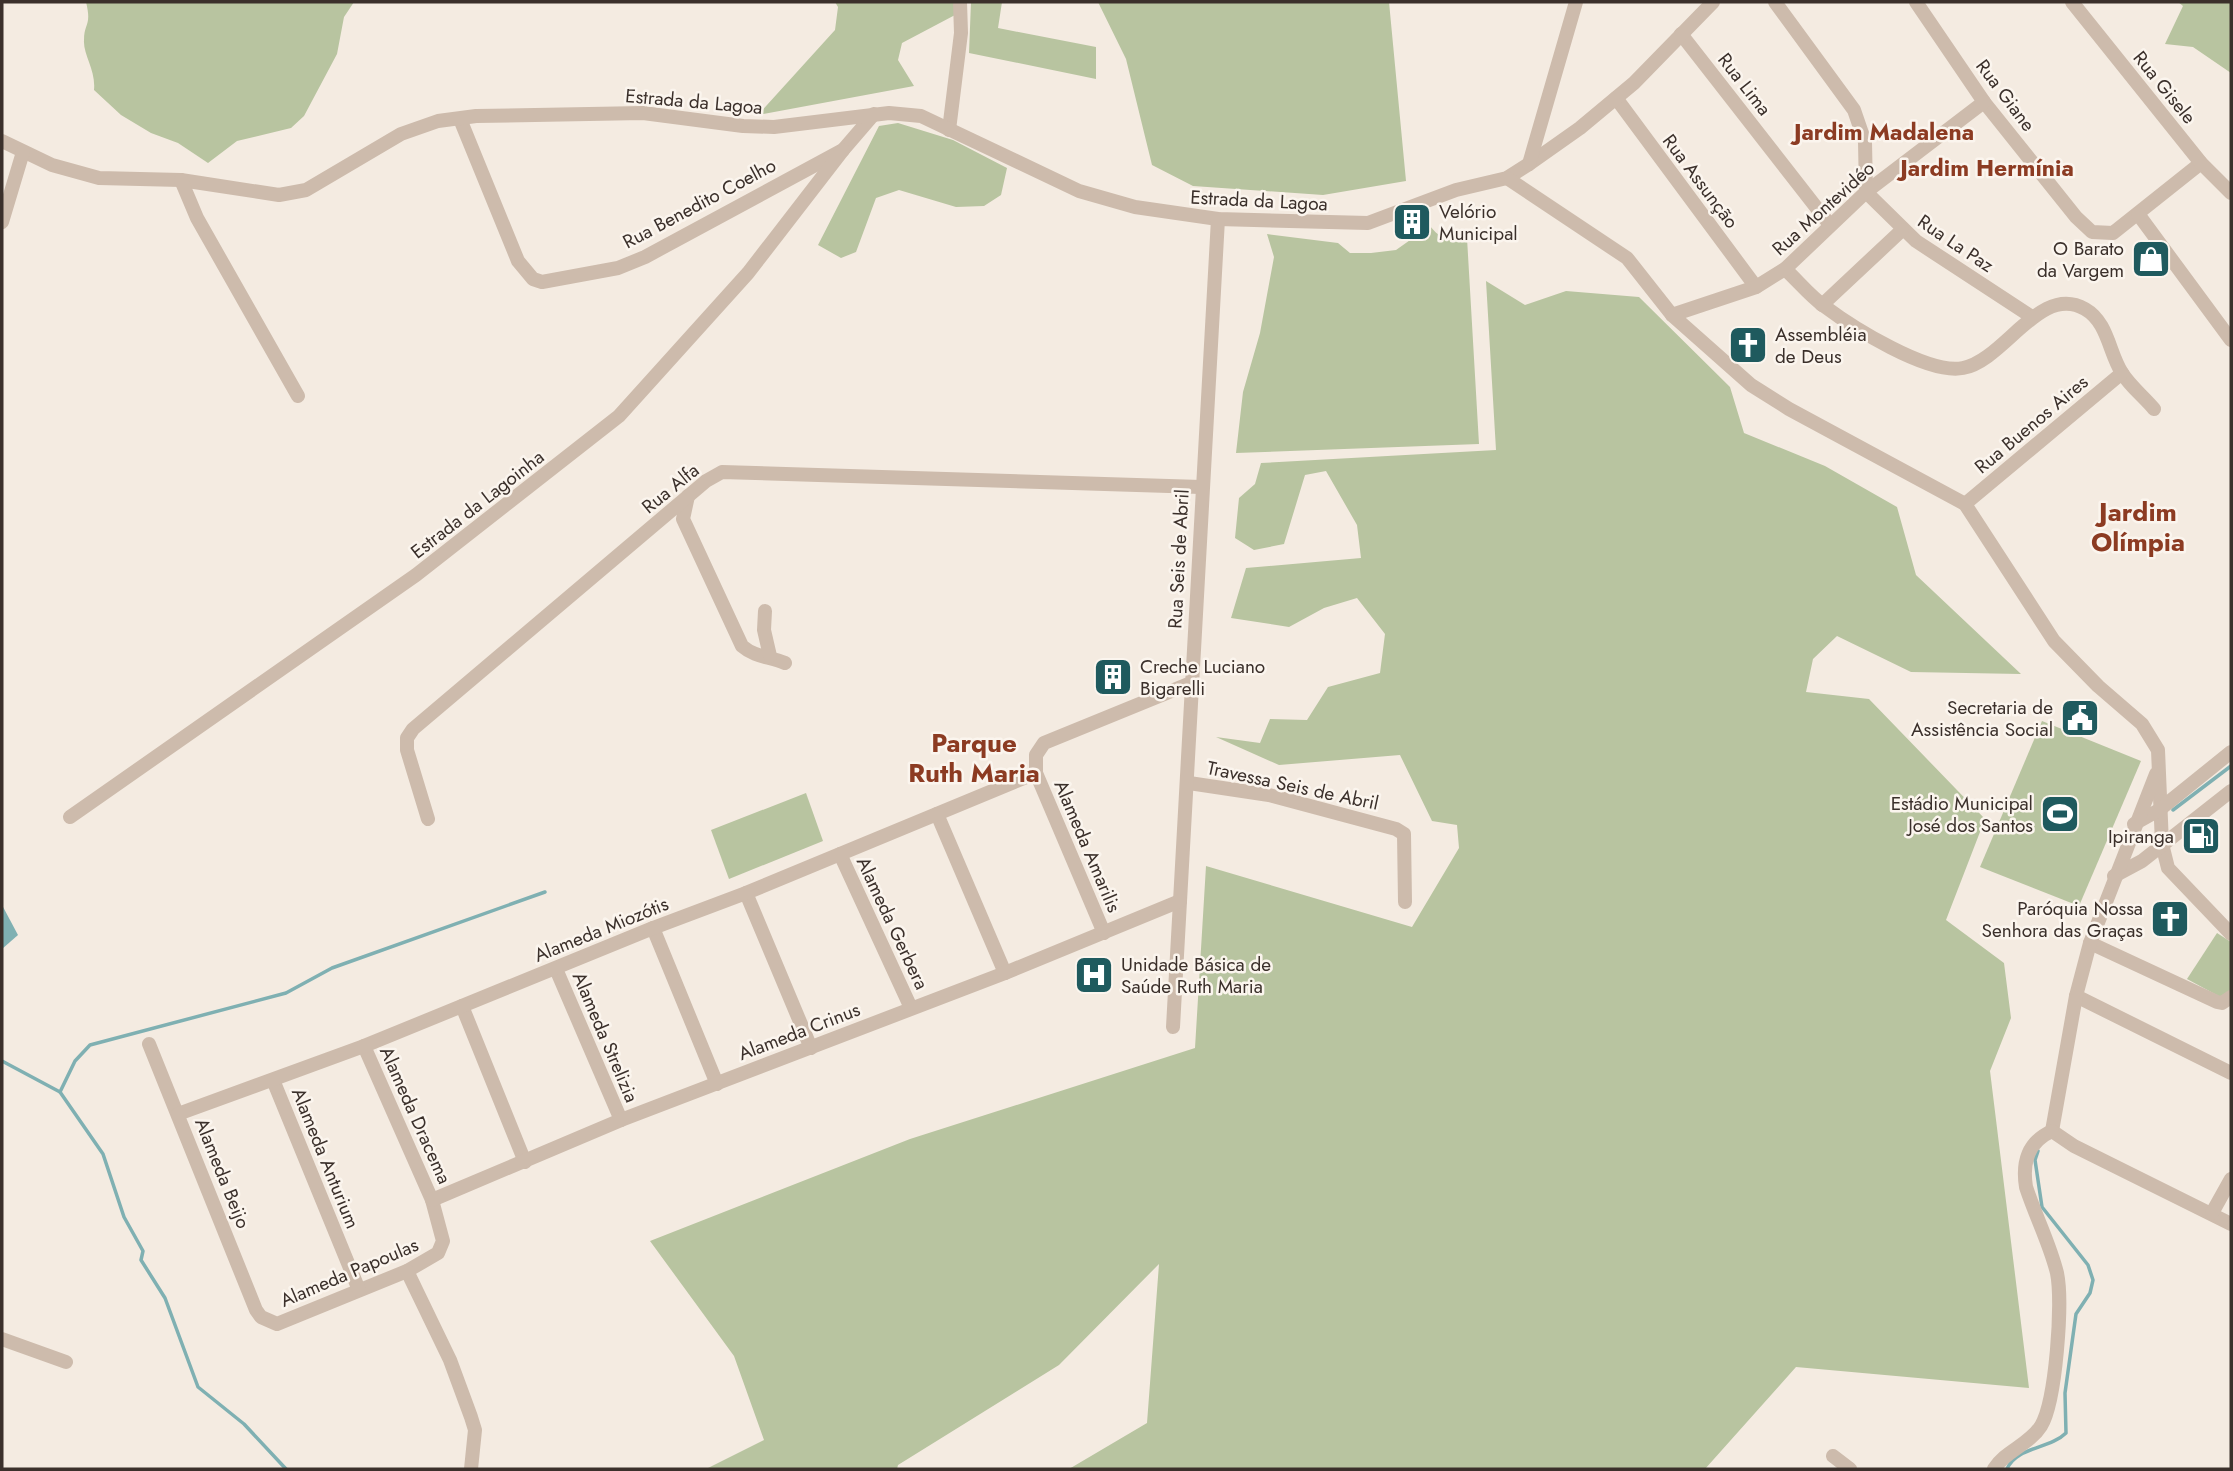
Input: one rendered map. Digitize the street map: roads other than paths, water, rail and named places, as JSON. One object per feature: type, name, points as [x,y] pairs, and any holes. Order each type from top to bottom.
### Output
[{"type":"street","points":[[949,130],[961,33],[960,2]]},
{"type":"street","points":[[1529,164],[1576,2]]},
{"type":"street","name":"Estrada da Lagoa","points":[[2,141],[70,172],[99,178],[181,180],[292,194],[323,182],[401,134],[438,121],[643,113],[743,126],[774,127],[874,114],[920,116],[1079,191],[1152,211],[1218,219],[1368,223],[1456,190],[1507,178],[1529,164],[1580,128],[1616,98],[1713,2]]},
{"type":"street","points":[[1775,2],[1854,110],[1865,142],[1866,192]]},
{"type":"street","name":"Rua Giane","points":[[1916,2],[1984,102],[2076,217],[2092,232],[2113,233],[2201,163]]},
{"type":"street","name":"Rua Gisele","points":[[2072,2],[2201,163],[2231,193]]},
{"type":"street","name":"Rua Lima","points":[[1681,34],[1830,225]]},
{"type":"street","name":"Rua Assunção","points":[[1616,98],[1756,287]]},
{"type":"street","name":"Rua Montevidéo","points":[[1672,315],[1756,287],[1785,269],[1866,192],[1984,102]]},
{"type":"street","name":"Rua Benedito Coelho","points":[[460,119],[519,261],[533,279],[542,282],[618,268],[645,257],[843,150],[874,114]]},
{"type":"street","name":"Estrada da Lagoinha","points":[[70,817],[416,575],[619,416],[748,273],[843,150]]},
{"type":"street","points":[[2,222],[23,152]]},
{"type":"street","points":[[1507,178],[1627,258],[1672,315],[1727,365],[1770,397],[1965,504],[2054,641],[2098,686],[2142,724],[2158,750],[2162,844],[2172,874],[2231,934]]},
{"type":"street","points":[[181,180],[197,218],[298,396]]},
{"type":"street","name":"Rua La Paz","points":[[1866,192],[1902,230],[2032,317]]},
{"type":"street","points":[[2138,214],[2231,340]]},
{"type":"street","name":"Rua Seis de Abril","points":[[1173,1027],[1189,783],[1201,487],[1218,219]]},
{"type":"street","points":[[1822,304],[1902,230]]},
{"type":"street","points":[[1785,269],[1822,304],[1921,361],[1948,369],[1980,362],[1998,350],[2032,317],[2058,305],[2082,307],[2101,325],[2122,373],[2154,409]]},
{"type":"street","name":"Rua Buenos Aires","points":[[1965,504],[2122,373]]},
{"type":"street","name":"Rua Alfa","points":[[428,819],[407,750],[407,738],[413,729],[688,496],[722,472],[1201,487]]},
{"type":"street","points":[[688,496],[683,519],[742,646],[762,658],[770,656],[785,663]]},
{"type":"street","points":[[765,611],[764,630],[770,656]]},
{"type":"street","points":[[1036,773],[1036,755],[1044,743],[1191,683]]},
{"type":"street","points":[[2134,824],[2159,810],[2231,752]]},
{"type":"street","points":[[2052,1131],[2076,996],[2090,943],[2134,824],[2159,768]]},
{"type":"street","name":"Alameda Miozótis","points":[[178,1114],[364,1046],[1036,773]]},
{"type":"street","name":"Alameda Amarilis","points":[[1036,773],[1104,933]]},
{"type":"street","name":"Travessa Seis de Abril","points":[[1189,783],[1269,795],[1396,829],[1404,834],[1405,902]]},
{"type":"street","points":[[2114,876],[2142,861],[2231,791]]},
{"type":"street","points":[[937,814],[1005,973]]},
{"type":"street","name":"Alameda Gerbera","points":[[840,854],[911,1008]]},
{"type":"street","points":[[746,893],[811,1048]]},
{"type":"street","name":"Alameda Crinus","points":[[432,1200],[621,1120],[1005,973],[1180,901]]},
{"type":"street","points":[[653,928],[717,1084]]},
{"type":"street","points":[[2090,943],[2217,1002],[2222,1003],[2231,997]]},
{"type":"street","name":"Alameda Strelizia","points":[[556,969],[621,1120]]},
{"type":"street","points":[[2076,996],[2231,1073]]},
{"type":"street","points":[[462,1006],[525,1161]]},
{"type":"street","name":"Alameda Beijo","points":[[149,1044],[261,1317]]},
{"type":"street","name":"Alameda Dracema","points":[[364,1046],[432,1200]]},
{"type":"street","name":"Alameda Anturium","points":[[273,1080],[359,1290]]},
{"type":"street","points":[[2052,1131],[2074,1146],[2231,1224]]},
{"type":"street","points":[[1994,1469],[2005,1455],[2028,1441],[2040,1427],[2052,1392],[2059,1283],[2023,1171],[2031,1148],[2040,1137],[2052,1131]]},
{"type":"street","points":[[2212,1213],[2231,1179]]},
{"type":"street","name":"Alameda Papoulas","points":[[261,1317],[276,1324],[407,1271],[438,1253],[443,1241],[432,1200]]},
{"type":"street","points":[[407,1271],[450,1360],[471,1417],[475,1430],[471,1469]]},
{"type":"street","points":[[2,1339],[66,1362]]},
{"type":"street","points":[[1833,1457],[1850,1469]]},
{"type":"water","points":[[2,905],[18,935],[2,949]]},
{"type":"waterway","points":[[2173,810],[2231,766]]},
{"type":"waterway","points":[[60,1092],[75,1061],[90,1045],[286,993],[332,968],[545,892]]},
{"type":"waterway","points":[[2,1061],[60,1092],[103,1154],[124,1217],[143,1251],[141,1260],[165,1298],[198,1387],[244,1424],[286,1469]]},
{"type":"waterway","points":[[2007,1469],[2018,1456],[2066,1433],[2065,1393],[2076,1314],[2090,1293],[2093,1280],[2088,1265],[2042,1207],[2035,1160],[2038,1151]]},
{"type":"place","name":"Velório Municipal","points":[[1412,222]]},
{"type":"place","name":"O Barato da Vargem","points":[[2151,259]]},
{"type":"place","name":"Assembléia de Deus","points":[[1748,345]]},
{"type":"place","name":"Creche Luciano Bigarelli","points":[[1113,677]]},
{"type":"place","name":"Secretaria de Assistência Social","points":[[2080,718]]},
{"type":"place","name":"Estádio Municipal José dos Santos","points":[[2060,814]]},
{"type":"place","name":"Ipiranga","points":[[2201,836]]},
{"type":"place","name":"Paróquia Nossa Senhora das Graças","points":[[2170,919]]},
{"type":"place","name":"Unidade Básica de Saúde Ruth Maria","points":[[1094,975]]},
{"type":"district","name":"Jardim Madalena","points":[[1884,132]]},
{"type":"district","name":"Jardim Hermínia","points":[[1987,168]]},
{"type":"district","name":"Jardim Olímpia","points":[[2138,527]]},
{"type":"district","name":"Parque Ruth Maria","points":[[974,758]]}]
